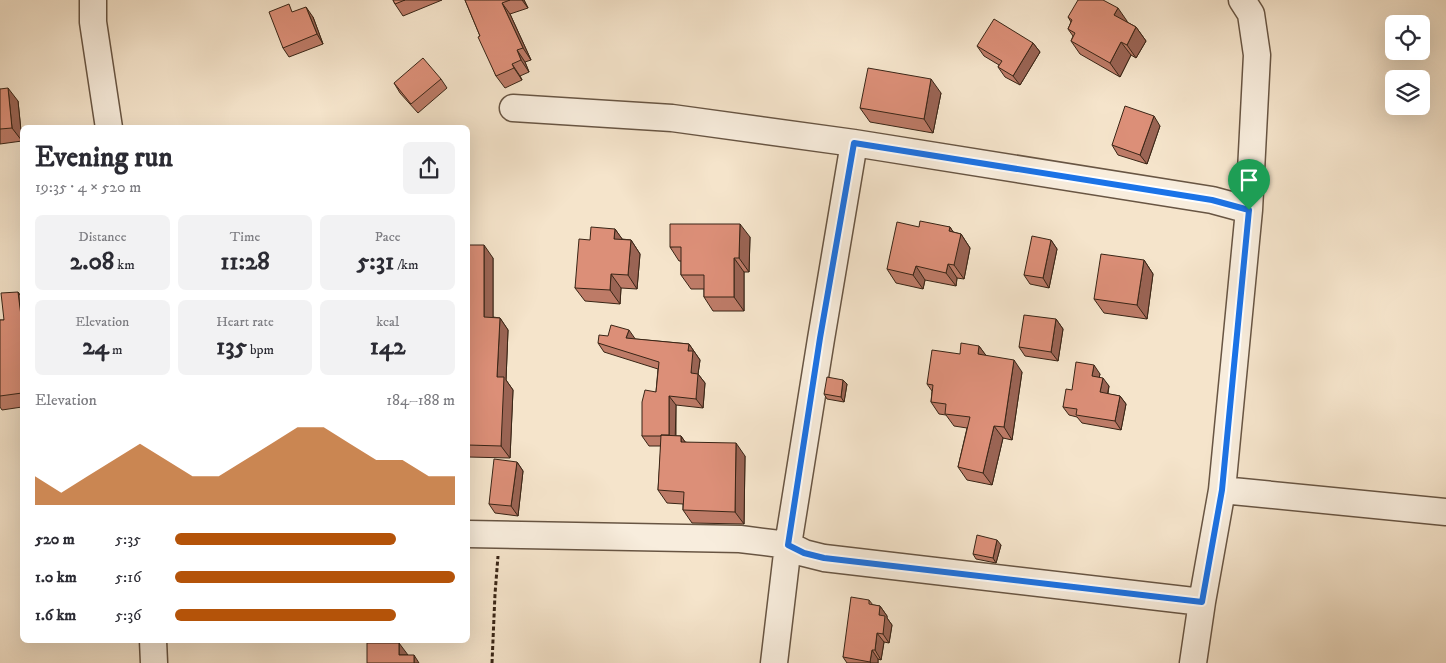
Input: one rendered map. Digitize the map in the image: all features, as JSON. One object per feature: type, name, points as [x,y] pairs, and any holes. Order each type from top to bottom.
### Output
[{"type":"street","points":[[93,0],[94,22],[108,125]]},
{"type":"street","points":[[1193,663],[1222,490],[1249,210],[1257,55],[1251,14],[1242,0]]},
{"type":"street","points":[[513,108],[672,118],[854,143],[1212,200],[1249,210]]},
{"type":"street","points":[[774,663],[788,545],[820,338],[854,143]]},
{"type":"street","points":[[1222,490],[1446,512]]},
{"type":"street","points":[[470,534],[740,539],[788,545],[804,553],[824,558],[1202,602]]},
{"type":"street","points":[[153,643],[154,663]]},
{"type":"path","points":[[492,663],[500,535]]},
{"type":"building","points":[[393,0],[405,0],[395,4]]},
{"type":"building","points":[[465,0],[510,0],[502,3],[523,48],[517,50],[521,60],[512,64],[514,68],[496,76],[478,37],[480,36]]},
{"type":"building","points":[[1078,0],[1103,0],[1118,8],[1114,15],[1136,27],[1127,45],[1121,42],[1110,63],[1071,41],[1075,33],[1068,29],[1072,20],[1068,17]]},
{"type":"building","points":[[289,4],[292,12],[306,7],[317,34],[283,48],[269,12]]},
{"type":"building","points":[[994,19],[1033,43],[1013,76],[998,67],[1002,61],[977,46]]},
{"type":"building","points":[[423,58],[441,79],[411,104],[394,83]]},
{"type":"building","points":[[868,68],[931,79],[924,119],[860,108]]},
{"type":"building","points":[[8,88],[12,128],[0,129],[0,89]]},
{"type":"building","points":[[1125,106],[1154,116],[1140,155],[1112,145]]},
{"type":"building","points":[[920,221],[950,227],[949,231],[961,234],[954,265],[948,264],[946,273],[916,266],[913,275],[887,269],[897,222],[919,227]]},
{"type":"building","points":[[670,224],[740,224],[739,258],[734,258],[734,297],[704,297],[704,275],[681,275],[681,247],[670,247]]},
{"type":"building","points":[[591,227],[615,229],[614,239],[631,240],[628,275],[611,274],[610,290],[575,288],[579,239],[590,240]]},
{"type":"building","points":[[1032,236],[1051,240],[1043,278],[1024,275]]},
{"type":"building","points":[[470,245],[484,245],[484,317],[500,318],[497,377],[504,377],[501,446],[470,445]]},
{"type":"building","points":[[1101,254],[1144,260],[1137,305],[1094,299]]},
{"type":"building","points":[[18,292],[20,308],[20,393],[0,396],[0,320],[4,320],[1,293]]},
{"type":"building","points":[[1024,315],[1056,319],[1051,352],[1019,347]]},
{"type":"building","points":[[611,325],[629,330],[626,338],[689,344],[688,351],[693,351],[691,373],[698,374],[696,399],[669,396],[669,435],[642,436],[642,402],[645,390],[656,392],[659,362],[598,343],[599,335],[608,336]]},
{"type":"building","points":[[961,343],[979,346],[978,354],[1014,360],[1004,427],[994,426],[983,473],[958,467],[970,417],[945,414],[946,404],[931,402],[933,385],[927,384],[932,350],[960,354]]},
{"type":"building","points":[[1076,362],[1094,365],[1092,376],[1103,378],[1100,392],[1120,396],[1115,421],[1076,415],[1077,409],[1063,407],[1066,389],[1072,390]]},
{"type":"building","points":[[827,377],[843,380],[841,397],[824,394]]},
{"type":"building","points":[[661,435],[681,436],[681,442],[736,443],[735,512],[683,510],[684,492],[658,490]]},
{"type":"building","points":[[494,459],[517,462],[511,506],[489,504]]},
{"type":"building","points":[[977,535],[997,540],[993,558],[973,554]]},
{"type":"building","points":[[851,597],[869,600],[869,604],[880,606],[879,615],[885,616],[883,634],[877,633],[875,650],[872,650],[870,662],[843,657]]},
{"type":"building","points":[[367,643],[399,643],[399,655],[414,655],[414,663],[367,663]]},
{"type":"route","points":[[854,143],[1212,200],[1249,210],[1222,490],[1202,602],[824,558],[804,553],[788,545],[820,338],[854,143]]}]
